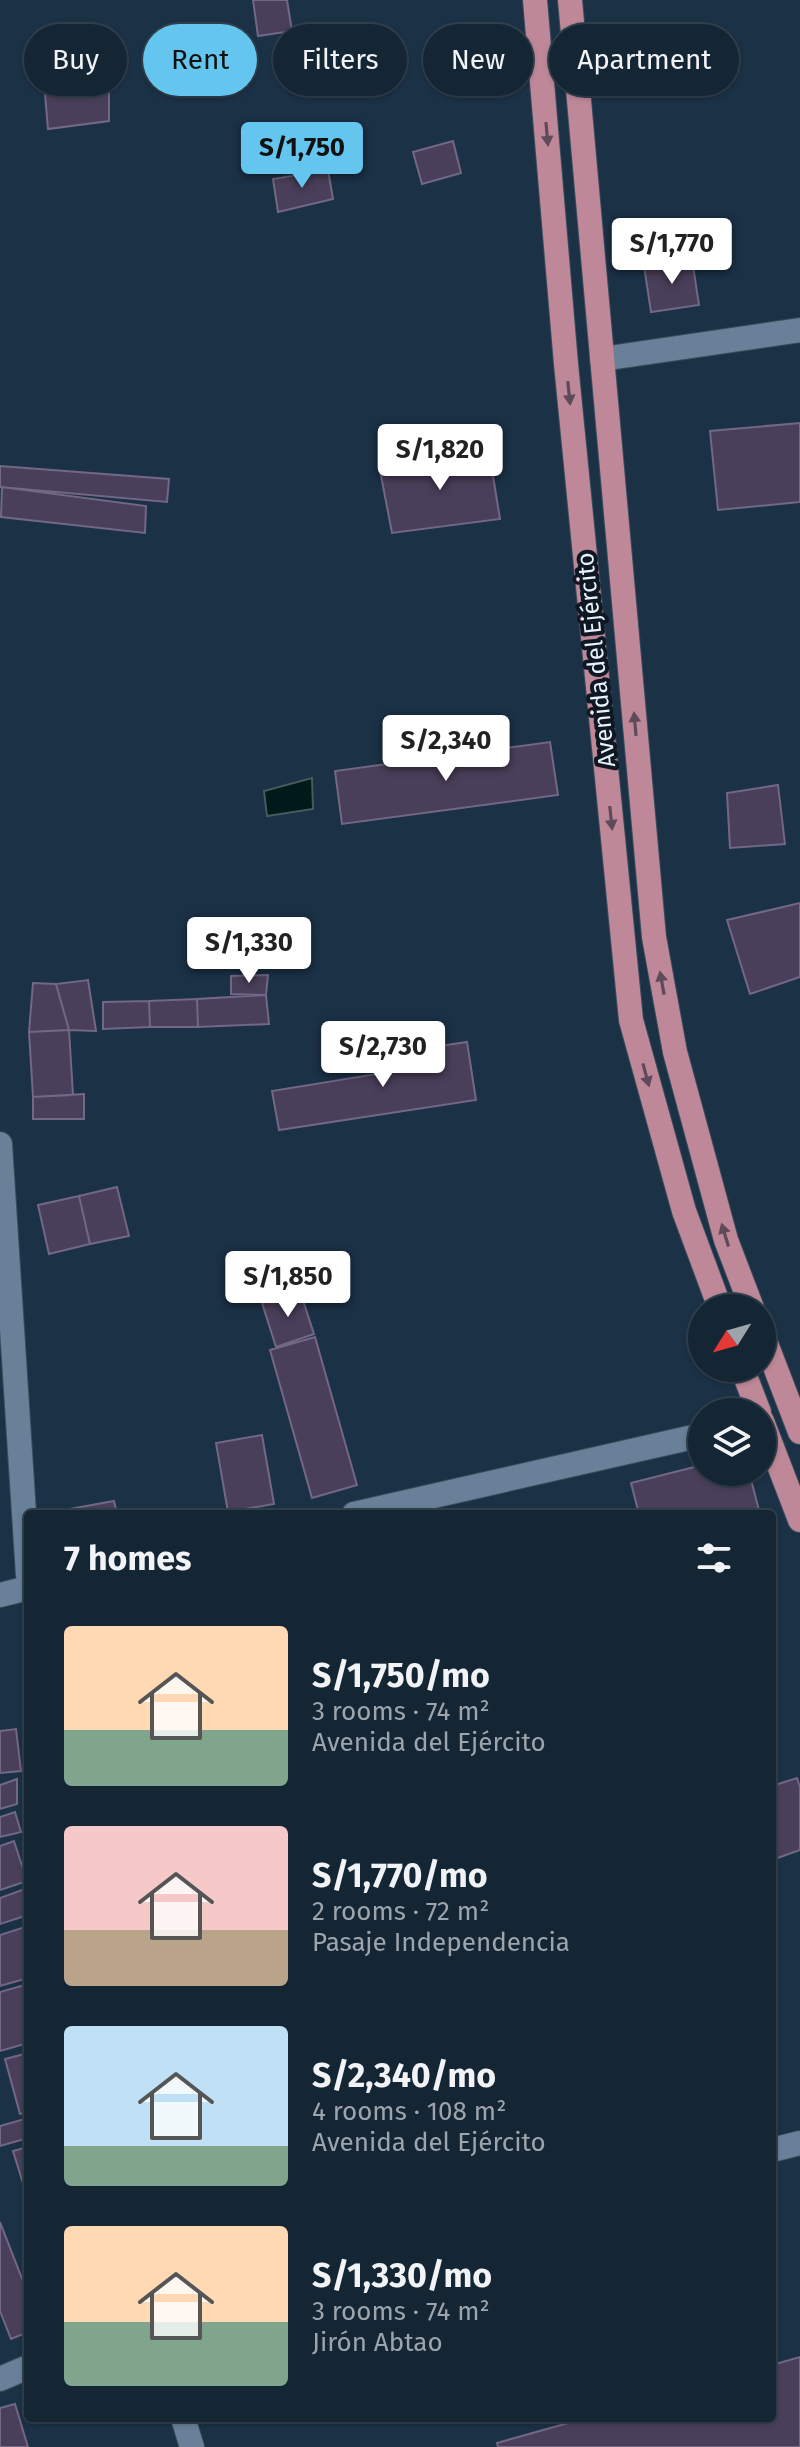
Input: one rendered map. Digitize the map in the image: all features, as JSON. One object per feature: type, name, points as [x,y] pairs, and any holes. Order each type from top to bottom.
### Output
[{"type":"main road","name":"Avenida del Ejército","points":[[535,0],[631,1020],[684,1211],[715,1294]]},
{"type":"main road","name":"Avenida del Ejército","points":[[570,0],[654,937],[675,1052],[726,1240],[747,1294]]},
{"type":"main road","points":[[559,269],[595,267]]},
{"type":"main road","points":[[776,1367],[797,1418]]},
{"type":"main road","points":[[776,1457],[800,1520]]},
{"type":"street","points":[[602,359],[800,330]]},
{"type":"street","points":[[0,1144],[24,1513]]},
{"type":"street","points":[[776,1420],[797,1418]]},
{"type":"street","points":[[372,1510],[688,1438]]},
{"type":"street","points":[[0,1595],[24,1589]]},
{"type":"street","points":[[776,2149],[800,2143]]},
{"type":"street","points":[[0,2379],[24,2369]]},
{"type":"street","points":[[184,2422],[192,2447]]},
{"type":"shaded area","points":[[312,778],[313,809],[267,816],[264,791]]},
{"type":"building","points":[[253,0],[287,0],[291,24],[273,24],[273,34],[258,36]]},
{"type":"building","points":[[45,96],[109,96],[109,121],[48,129]]},
{"type":"building","points":[[453,141],[461,173],[422,184],[413,152]]},
{"type":"building","points":[[328,170],[333,199],[278,212],[273,179]]},
{"type":"building","points":[[692,259],[699,305],[651,312],[644,266]]},
{"type":"building","points":[[800,423],[800,502],[718,510],[710,431]]},
{"type":"building","points":[[489,451],[500,519],[392,533],[379,465]]},
{"type":"building","points":[[0,466],[169,479],[167,502],[0,487]]},
{"type":"building","points":[[2,487],[146,506],[145,533],[1,517]]},
{"type":"building","points":[[550,742],[558,795],[342,824],[335,771]]},
{"type":"building","points":[[778,785],[785,844],[730,848],[727,793]]},
{"type":"building","points":[[800,903],[800,977],[750,994],[727,920]]},
{"type":"building","points":[[268,975],[266,995],[231,994],[231,976]]},
{"type":"building","points":[[88,980],[96,1031],[69,1030],[56,984]]},
{"type":"building","points":[[33,983],[56,984],[69,1030],[29,1032]]},
{"type":"building","points":[[266,995],[269,1024],[198,1027],[197,999]]},
{"type":"building","points":[[197,999],[198,1027],[150,1027],[149,1001]]},
{"type":"building","points":[[149,1001],[150,1027],[103,1029],[103,1002]]},
{"type":"building","points":[[69,1030],[73,1095],[33,1097],[29,1032]]},
{"type":"building","points":[[467,1042],[476,1100],[279,1130],[272,1091],[383,1073],[380,1055]]},
{"type":"building","points":[[84,1094],[84,1119],[33,1119],[33,1097]]},
{"type":"building","points":[[117,1187],[129,1236],[90,1244],[79,1196]]},
{"type":"building","points":[[79,1196],[90,1244],[49,1254],[38,1205]]},
{"type":"building","points":[[300,1291],[314,1334],[276,1347],[262,1303]]},
{"type":"building","points":[[315,1337],[357,1485],[312,1498],[270,1350]]},
{"type":"building","points":[[262,1435],[274,1504],[228,1510],[216,1443]]},
{"type":"building","points":[[688,1469],[688,1486],[753,1486],[759,1510],[638,1510],[631,1483]]},
{"type":"building","points":[[114,1501],[116,1510],[64,1510]]},
{"type":"building","points":[[16,1729],[21,1771],[0,1773],[0,1731]]},
{"type":"building","points":[[797,1778],[800,1787],[800,1850],[776,1859],[776,1785]]},
{"type":"building","points":[[17,1779],[17,1804],[0,1809],[0,1785]]},
{"type":"building","points":[[15,1812],[21,1832],[0,1837],[0,1817]]},
{"type":"building","points":[[14,1841],[24,1872],[24,1882],[0,1890],[0,1846]]},
{"type":"building","points":[[22,1890],[24,1916],[0,1924],[0,1898]]},
{"type":"building","points":[[24,1927],[24,1979],[0,1986],[0,1935]]},
{"type":"building","points":[[24,1985],[24,2044],[0,2051],[0,1992]]},
{"type":"building","points":[[24,2054],[24,2113],[20,2114],[5,2059]]},
{"type":"building","points":[[24,2119],[24,2139],[0,2146],[0,2126]]},
{"type":"building","points":[[24,2148],[24,2187],[13,2151]]},
{"type":"building","points":[[0,2222],[24,2284],[24,2334],[11,2339],[0,2311]]},
{"type":"building","points":[[800,2357],[800,2447],[498,2447],[497,2443],[572,2422],[776,2422],[776,2364]]},
{"type":"building","points":[[15,2404],[28,2447],[0,2447],[0,2408]]}]
